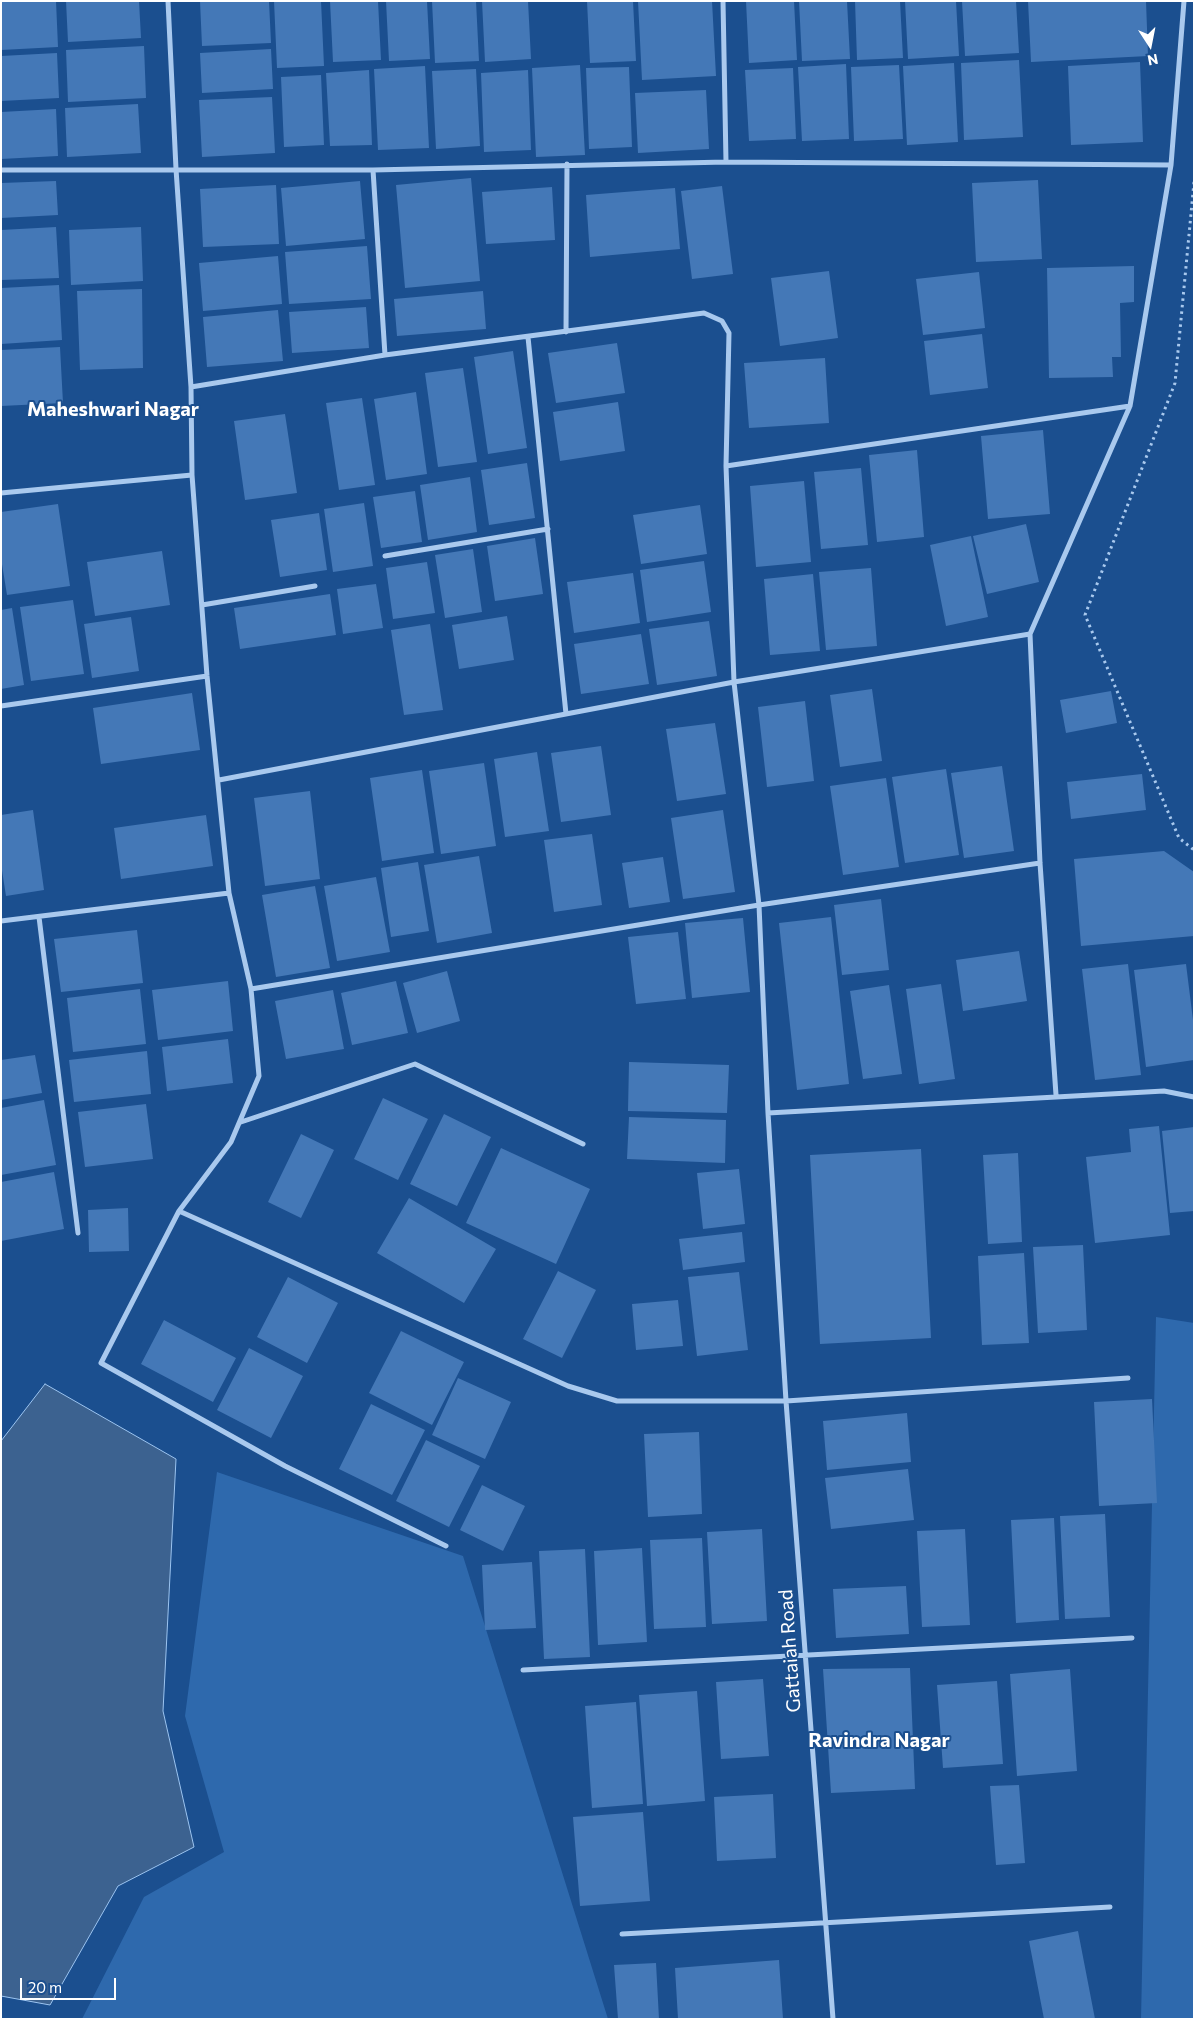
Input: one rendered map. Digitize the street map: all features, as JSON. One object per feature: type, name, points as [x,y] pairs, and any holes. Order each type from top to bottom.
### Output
[{"type":"street","points":[[168,1],[176,168],[191,387],[192,475],[207,676],[229,893],[251,989],[259,1076],[231,1142],[179,1211],[101,1363],[285,1466],[446,1546]]},
{"type":"street","points":[[723,1],[726,162]]},
{"type":"street","points":[[1056,1095],[1040,862],[1030,634],[1130,406],[1171,165],[1184,1]]},
{"type":"street","points":[[1,170],[176,168],[373,170],[567,164],[726,162],[1171,165]]},
{"type":"street","points":[[566,332],[567,164]]},
{"type":"street","points":[[373,170],[385,355]]},
{"type":"street","name":"Gattaiah Road","points":[[191,387],[385,355],[704,313],[722,321],[729,333],[726,466],[734,682],[759,905],[768,1113],[786,1401],[832,2019]]},
{"type":"street","points":[[528,337],[566,714]]},
{"type":"street","points":[[726,466],[1130,406]]},
{"type":"street","points":[[1,493],[192,475]]},
{"type":"street","points":[[385,556],[548,529]]},
{"type":"street","points":[[202,605],[315,586]]},
{"type":"street","points":[[219,780],[734,682],[1030,634]]},
{"type":"street","points":[[1,706],[207,676]]},
{"type":"street","points":[[251,989],[759,905],[1040,862]]},
{"type":"street","points":[[1,921],[229,893]]},
{"type":"street","points":[[39,917],[78,1232]]},
{"type":"street","points":[[241,1122],[415,1064],[584,1144]]},
{"type":"street","points":[[768,1113],[1056,1095],[1164,1091],[1194,1097]]},
{"type":"street","points":[[179,1211],[568,1386],[617,1401],[786,1401],[1128,1378]]},
{"type":"street","points":[[523,1670],[1132,1638]]},
{"type":"street","points":[[622,1934],[1110,1907]]},
{"type":"path","points":[[1194,182],[1175,383],[1085,615],[1180,838],[1194,850]]},
{"type":"shaded area","points":[[1156,1317],[1194,1323],[1194,2019],[1141,2019]]},
{"type":"shaded area","points":[[45,1384],[176,1459],[163,1711],[194,1847],[118,1886],[50,2005],[1,1996],[1,1441]]},
{"type":"shaded area","points":[[217,1472],[463,1556],[608,2019],[82,2019],[144,1897],[224,1852],[185,1716]]},
{"type":"building","points":[[1,1],[56,1],[58,47],[1,50]]},
{"type":"building","points":[[66,1],[139,1],[141,38],[68,42]]},
{"type":"building","points":[[200,1],[269,1],[271,43],[202,46]]},
{"type":"building","points":[[274,1],[321,1],[324,66],[277,68]]},
{"type":"building","points":[[330,1],[378,1],[381,60],[333,62]]},
{"type":"building","points":[[386,1],[427,1],[430,59],[389,61]]},
{"type":"building","points":[[432,1],[476,1],[479,61],[435,63]]},
{"type":"building","points":[[482,1],[528,1],[531,59],[485,62]]},
{"type":"building","points":[[587,1],[633,1],[636,61],[590,63]]},
{"type":"building","points":[[638,1],[712,1],[716,76],[642,80]]},
{"type":"building","points":[[746,1],[794,1],[797,60],[749,63]]},
{"type":"building","points":[[799,1],[847,1],[850,59],[802,61]]},
{"type":"building","points":[[855,1],[900,1],[903,58],[857,60]]},
{"type":"building","points":[[905,1],[956,1],[959,56],[908,59]]},
{"type":"building","points":[[962,1],[1016,1],[1019,53],[965,56]]},
{"type":"building","points":[[1028,1],[1146,1],[1148,56],[1031,62]]},
{"type":"building","points":[[144,46],[146,98],[68,102],[66,50]]},
{"type":"building","points":[[271,49],[273,89],[202,93],[200,53]]},
{"type":"building","points":[[57,53],[59,98],[1,101],[1,56]]},
{"type":"building","points":[[1019,60],[1023,137],[964,140],[961,63]]},
{"type":"building","points":[[1140,62],[1143,142],[1071,145],[1068,66]]},
{"type":"building","points":[[954,63],[958,142],[907,145],[903,66]]},
{"type":"building","points":[[846,64],[849,139],[802,141],[798,67]]},
{"type":"building","points":[[580,65],[585,155],[536,157],[532,68]]},
{"type":"building","points":[[899,65],[903,139],[854,141],[851,67]]},
{"type":"building","points":[[425,66],[429,148],[378,150],[374,69]]},
{"type":"building","points":[[629,67],[632,147],[589,149],[586,68]]},
{"type":"building","points":[[793,68],[796,139],[749,141],[745,70]]},
{"type":"building","points":[[476,69],[480,146],[436,149],[432,71]]},
{"type":"building","points":[[369,70],[372,145],[330,146],[326,73]]},
{"type":"building","points":[[528,70],[531,150],[484,152],[481,73]]},
{"type":"building","points":[[321,75],[324,145],[284,147],[281,77]]},
{"type":"building","points":[[706,90],[709,149],[638,153],[635,93]]},
{"type":"building","points":[[272,97],[275,153],[202,157],[199,100]]},
{"type":"building","points":[[138,104],[141,153],[67,157],[65,108]]},
{"type":"building","points":[[56,109],[58,156],[1,159],[1,112]]},
{"type":"building","points":[[471,178],[480,281],[405,288],[396,185]]},
{"type":"building","points":[[1038,180],[1042,259],[976,262],[972,183]]},
{"type":"building","points":[[56,181],[58,215],[1,218],[1,183]]},
{"type":"building","points":[[360,181],[365,239],[286,246],[281,188]]},
{"type":"building","points":[[276,185],[279,244],[203,247],[200,189]]},
{"type":"building","points":[[722,186],[733,274],[692,279],[681,191]]},
{"type":"building","points":[[552,187],[555,240],[486,244],[482,192]]},
{"type":"building","points":[[675,188],[680,249],[590,257],[586,195]]},
{"type":"building","points":[[56,227],[59,278],[1,280],[1,230]]},
{"type":"building","points":[[141,227],[143,281],[71,285],[69,230]]},
{"type":"building","points":[[367,246],[371,299],[289,304],[285,252]]},
{"type":"building","points":[[278,256],[282,304],[203,311],[199,263]]},
{"type":"building","points":[[1134,266],[1134,302],[1120,303],[1121,357],[1112,357],[1113,377],[1049,378],[1047,268]]},
{"type":"building","points":[[829,271],[838,338],[780,346],[771,278]]},
{"type":"building","points":[[979,272],[985,328],[923,335],[916,279]]},
{"type":"building","points":[[59,285],[62,340],[1,344],[1,288]]},
{"type":"building","points":[[142,289],[143,368],[80,370],[77,291]]},
{"type":"building","points":[[483,291],[486,329],[397,336],[394,299]]},
{"type":"building","points":[[366,307],[369,348],[292,353],[289,312]]},
{"type":"building","points":[[278,310],[283,361],[207,367],[203,317]]},
{"type":"building","points":[[982,334],[988,388],[930,395],[924,341]]},
{"type":"building","points":[[617,343],[625,393],[556,403],[548,353]]},
{"type":"building","points":[[60,347],[63,403],[1,406],[1,350]]},
{"type":"building","points":[[513,351],[527,448],[488,454],[474,357]]},
{"type":"building","points":[[825,358],[829,423],[749,428],[744,363]]},
{"type":"building","points":[[463,368],[477,462],[438,467],[425,373]]},
{"type":"building","points":[[416,392],[427,474],[386,480],[374,399]]},
{"type":"building","points":[[362,398],[375,485],[339,490],[326,403]]},
{"type":"building","points":[[618,402],[625,451],[560,461],[553,412]]},
{"type":"building","points":[[285,414],[297,493],[245,500],[234,421]]},
{"type":"building","points":[[1043,430],[1050,514],[988,519],[981,436]]},
{"type":"building","points":[[917,450],[924,537],[877,542],[869,455]]},
{"type":"building","points":[[527,463],[535,518],[489,525],[481,470]]},
{"type":"building","points":[[861,468],[868,545],[821,549],[814,472]]},
{"type":"building","points":[[470,477],[477,532],[428,540],[420,485]]},
{"type":"building","points":[[804,481],[811,562],[756,567],[750,486]]},
{"type":"building","points":[[415,491],[422,542],[381,548],[373,497]]},
{"type":"building","points":[[364,503],[373,566],[333,572],[324,509]]},
{"type":"building","points":[[58,504],[70,586],[7,595],[1,558],[1,512]]},
{"type":"building","points":[[700,505],[707,554],[641,564],[633,515]]},
{"type":"building","points":[[319,513],[327,570],[280,577],[271,520]]},
{"type":"building","points":[[1026,524],[1039,582],[987,594],[973,536]]},
{"type":"building","points":[[971,536],[988,617],[946,626],[930,545]]},
{"type":"building","points":[[535,538],[543,594],[495,601],[487,546]]},
{"type":"building","points":[[473,549],[482,612],[445,618],[435,555]]},
{"type":"building","points":[[162,551],[170,605],[95,616],[87,562]]},
{"type":"building","points":[[704,561],[711,612],[647,622],[640,570]]},
{"type":"building","points":[[427,562],[435,613],[393,619],[386,568]]},
{"type":"building","points":[[871,568],[877,646],[826,650],[819,572]]},
{"type":"building","points":[[633,573],[640,623],[574,633],[567,582]]},
{"type":"building","points":[[813,574],[820,651],[770,655],[764,579]]},
{"type":"building","points":[[376,584],[383,628],[343,634],[337,589]]},
{"type":"building","points":[[330,594],[336,635],[240,649],[234,608]]},
{"type":"building","points":[[73,600],[84,674],[31,681],[20,607]]},
{"type":"building","points":[[12,608],[24,685],[1,689],[1,610]]},
{"type":"building","points":[[507,616],[514,660],[459,669],[452,625]]},
{"type":"building","points":[[131,617],[139,671],[92,678],[84,624]]},
{"type":"building","points":[[709,621],[717,676],[657,685],[649,629]]},
{"type":"building","points":[[430,624],[443,710],[404,715],[391,630]]},
{"type":"building","points":[[641,634],[649,684],[581,694],[574,644]]},
{"type":"building","points":[[872,689],[882,761],[840,767],[830,695]]},
{"type":"building","points":[[1111,691],[1117,723],[1066,733],[1060,700]]},
{"type":"building","points":[[192,693],[200,750],[101,764],[93,708]]},
{"type":"building","points":[[805,701],[814,781],[767,787],[758,707]]},
{"type":"building","points":[[715,723],[726,794],[677,801],[666,729]]},
{"type":"building","points":[[601,746],[611,815],[561,822],[551,753]]},
{"type":"building","points":[[537,752],[549,831],[505,837],[494,759]]},
{"type":"building","points":[[484,763],[496,846],[441,854],[429,771]]},
{"type":"building","points":[[1002,766],[1014,851],[964,858],[951,773]]},
{"type":"building","points":[[946,769],[959,855],[905,863],[892,777]]},
{"type":"building","points":[[422,770],[434,853],[382,861],[370,778]]},
{"type":"building","points":[[1142,774],[1146,810],[1071,819],[1067,782]]},
{"type":"building","points":[[886,778],[899,867],[843,875],[830,786]]},
{"type":"building","points":[[310,791],[320,879],[265,886],[254,798]]},
{"type":"building","points":[[33,810],[44,890],[6,896],[1,864],[1,815]]},
{"type":"building","points":[[723,810],[735,892],[683,899],[671,818]]},
{"type":"building","points":[[206,815],[213,866],[121,879],[114,828]]},
{"type":"building","points":[[592,834],[602,905],[554,912],[544,840]]},
{"type":"building","points":[[1164,851],[1194,872],[1194,936],[1081,946],[1074,859]]},
{"type":"building","points":[[479,856],[492,933],[437,943],[424,865]]},
{"type":"building","points":[[663,857],[670,902],[629,908],[622,863]]},
{"type":"building","points":[[418,862],[429,931],[391,937],[381,868]]},
{"type":"building","points":[[376,877],[390,952],[337,961],[324,886]]},
{"type":"building","points":[[315,886],[330,968],[276,977],[262,895]]},
{"type":"building","points":[[881,899],[889,970],[842,975],[834,905]]},
{"type":"building","points":[[831,917],[849,1084],[797,1090],[779,923]]},
{"type":"building","points":[[743,918],[750,992],[692,998],[685,923]]},
{"type":"building","points":[[137,930],[143,983],[61,992],[54,939]]},
{"type":"building","points":[[678,932],[686,999],[636,1004],[628,937]]},
{"type":"building","points":[[1019,951],[1027,1001],[963,1011],[956,960]]},
{"type":"building","points":[[1128,964],[1141,1075],[1095,1080],[1082,969]]},
{"type":"building","points":[[1186,964],[1194,1028],[1194,1060],[1146,1067],[1134,970]]},
{"type":"building","points":[[447,971],[460,1021],[417,1033],[403,983]]},
{"type":"building","points":[[228,981],[233,1031],[158,1040],[152,990]]},
{"type":"building","points":[[396,981],[408,1033],[352,1045],[341,993]]},
{"type":"building","points":[[941,984],[955,1079],[919,1084],[906,989]]},
{"type":"building","points":[[889,985],[902,1074],[863,1079],[850,991]]},
{"type":"building","points":[[140,989],[146,1044],[73,1052],[67,998]]},
{"type":"building","points":[[333,990],[344,1049],[286,1059],[275,1001]]},
{"type":"building","points":[[228,1039],[233,1083],[167,1091],[162,1047]]},
{"type":"building","points":[[147,1051],[151,1094],[74,1102],[69,1060]]},
{"type":"building","points":[[35,1055],[42,1093],[1,1100],[1,1060]]},
{"type":"building","points":[[629,1062],[729,1065],[727,1113],[628,1111]]},
{"type":"building","points":[[383,1098],[428,1119],[398,1180],[354,1159]]},
{"type":"building","points":[[44,1100],[56,1165],[1,1175],[1,1108]]},
{"type":"building","points":[[146,1104],[153,1159],[85,1167],[78,1112]]},
{"type":"building","points":[[444,1114],[491,1137],[457,1206],[410,1184]]},
{"type":"building","points":[[629,1117],[726,1120],[725,1163],[627,1159]]},
{"type":"building","points":[[1159,1126],[1170,1235],[1095,1243],[1086,1157],[1131,1152],[1129,1129]]},
{"type":"building","points":[[1194,1127],[1194,1211],[1170,1213],[1162,1131]]},
{"type":"building","points":[[301,1134],[334,1150],[301,1218],[268,1202]]},
{"type":"building","points":[[501,1148],[590,1189],[556,1264],[466,1223]]},
{"type":"building","points":[[921,1149],[931,1338],[820,1344],[810,1155]]},
{"type":"building","points":[[1018,1153],[1022,1242],[988,1244],[983,1155]]},
{"type":"building","points":[[739,1169],[745,1224],[703,1229],[697,1173]]},
{"type":"building","points":[[54,1172],[64,1229],[1,1241],[1,1182]]},
{"type":"building","points":[[409,1198],[496,1249],[464,1303],[377,1253]]},
{"type":"building","points":[[128,1208],[129,1251],[89,1252],[88,1210]]},
{"type":"building","points":[[742,1232],[745,1262],[683,1270],[679,1239]]},
{"type":"building","points":[[1083,1245],[1087,1330],[1038,1333],[1033,1247]]},
{"type":"building","points":[[1024,1253],[1029,1343],[982,1345],[978,1256]]},
{"type":"building","points":[[558,1271],[596,1290],[562,1358],[523,1339]]},
{"type":"building","points":[[739,1272],[748,1350],[697,1356],[688,1277]]},
{"type":"building","points":[[288,1277],[338,1303],[307,1363],[257,1337]]},
{"type":"building","points":[[678,1300],[683,1346],[636,1350],[632,1304]]},
{"type":"building","points":[[164,1320],[236,1358],[213,1402],[141,1364]]},
{"type":"building","points":[[401,1331],[464,1362],[432,1425],[369,1393]]},
{"type":"building","points":[[249,1348],[303,1376],[271,1438],[217,1410]]},
{"type":"building","points":[[458,1378],[511,1402],[485,1459],[432,1435]]},
{"type":"building","points":[[1152,1399],[1157,1503],[1099,1506],[1094,1402]]},
{"type":"building","points":[[371,1404],[425,1430],[392,1495],[339,1469]]},
{"type":"building","points":[[907,1413],[911,1462],[827,1470],[823,1421]]},
{"type":"building","points":[[699,1432],[702,1514],[648,1517],[644,1434]]},
{"type":"building","points":[[426,1440],[480,1466],[449,1527],[396,1501]]},
{"type":"building","points":[[908,1469],[914,1520],[831,1529],[825,1478]]},
{"type":"building","points":[[482,1485],[525,1506],[503,1551],[460,1530]]},
{"type":"building","points":[[1105,1514],[1110,1617],[1065,1619],[1060,1516]]},
{"type":"building","points":[[1054,1518],[1059,1620],[1016,1623],[1011,1520]]},
{"type":"building","points":[[762,1529],[767,1621],[712,1624],[707,1532]]},
{"type":"building","points":[[965,1529],[970,1625],[922,1627],[917,1531]]},
{"type":"building","points":[[702,1538],[706,1627],[654,1629],[650,1540]]},
{"type":"building","points":[[642,1548],[647,1642],[598,1645],[594,1551]]},
{"type":"building","points":[[585,1549],[590,1657],[544,1659],[539,1551]]},
{"type":"building","points":[[532,1562],[536,1628],[485,1630],[482,1565]]},
{"type":"building","points":[[906,1586],[909,1634],[836,1638],[833,1589]]},
{"type":"building","points":[[910,1668],[915,1789],[831,1793],[823,1669]]},
{"type":"building","points":[[1070,1669],[1077,1771],[1017,1776],[1010,1674]]},
{"type":"building","points":[[763,1679],[769,1756],[721,1759],[716,1682]]},
{"type":"building","points":[[997,1681],[1003,1764],[943,1768],[937,1685]]},
{"type":"building","points":[[697,1691],[705,1801],[647,1806],[639,1695]]},
{"type":"building","points":[[636,1702],[643,1804],[592,1808],[585,1706]]},
{"type":"building","points":[[1019,1785],[1025,1863],[996,1865],[990,1786]]},
{"type":"building","points":[[773,1794],[776,1858],[717,1861],[714,1797]]},
{"type":"building","points":[[643,1812],[650,1901],[580,1906],[573,1817]]},
{"type":"building","points":[[1078,1931],[1095,2019],[1044,2019],[1029,1941]]},
{"type":"building","points":[[779,1960],[783,2019],[678,2019],[675,1968]]},
{"type":"building","points":[[656,1963],[659,2019],[618,2019],[614,1965]]},
{"type":"district","name":"Maheshwari Nagar","points":[[113,409]]},
{"type":"district","name":"Ravindra Nagar","points":[[879,1740]]}]
